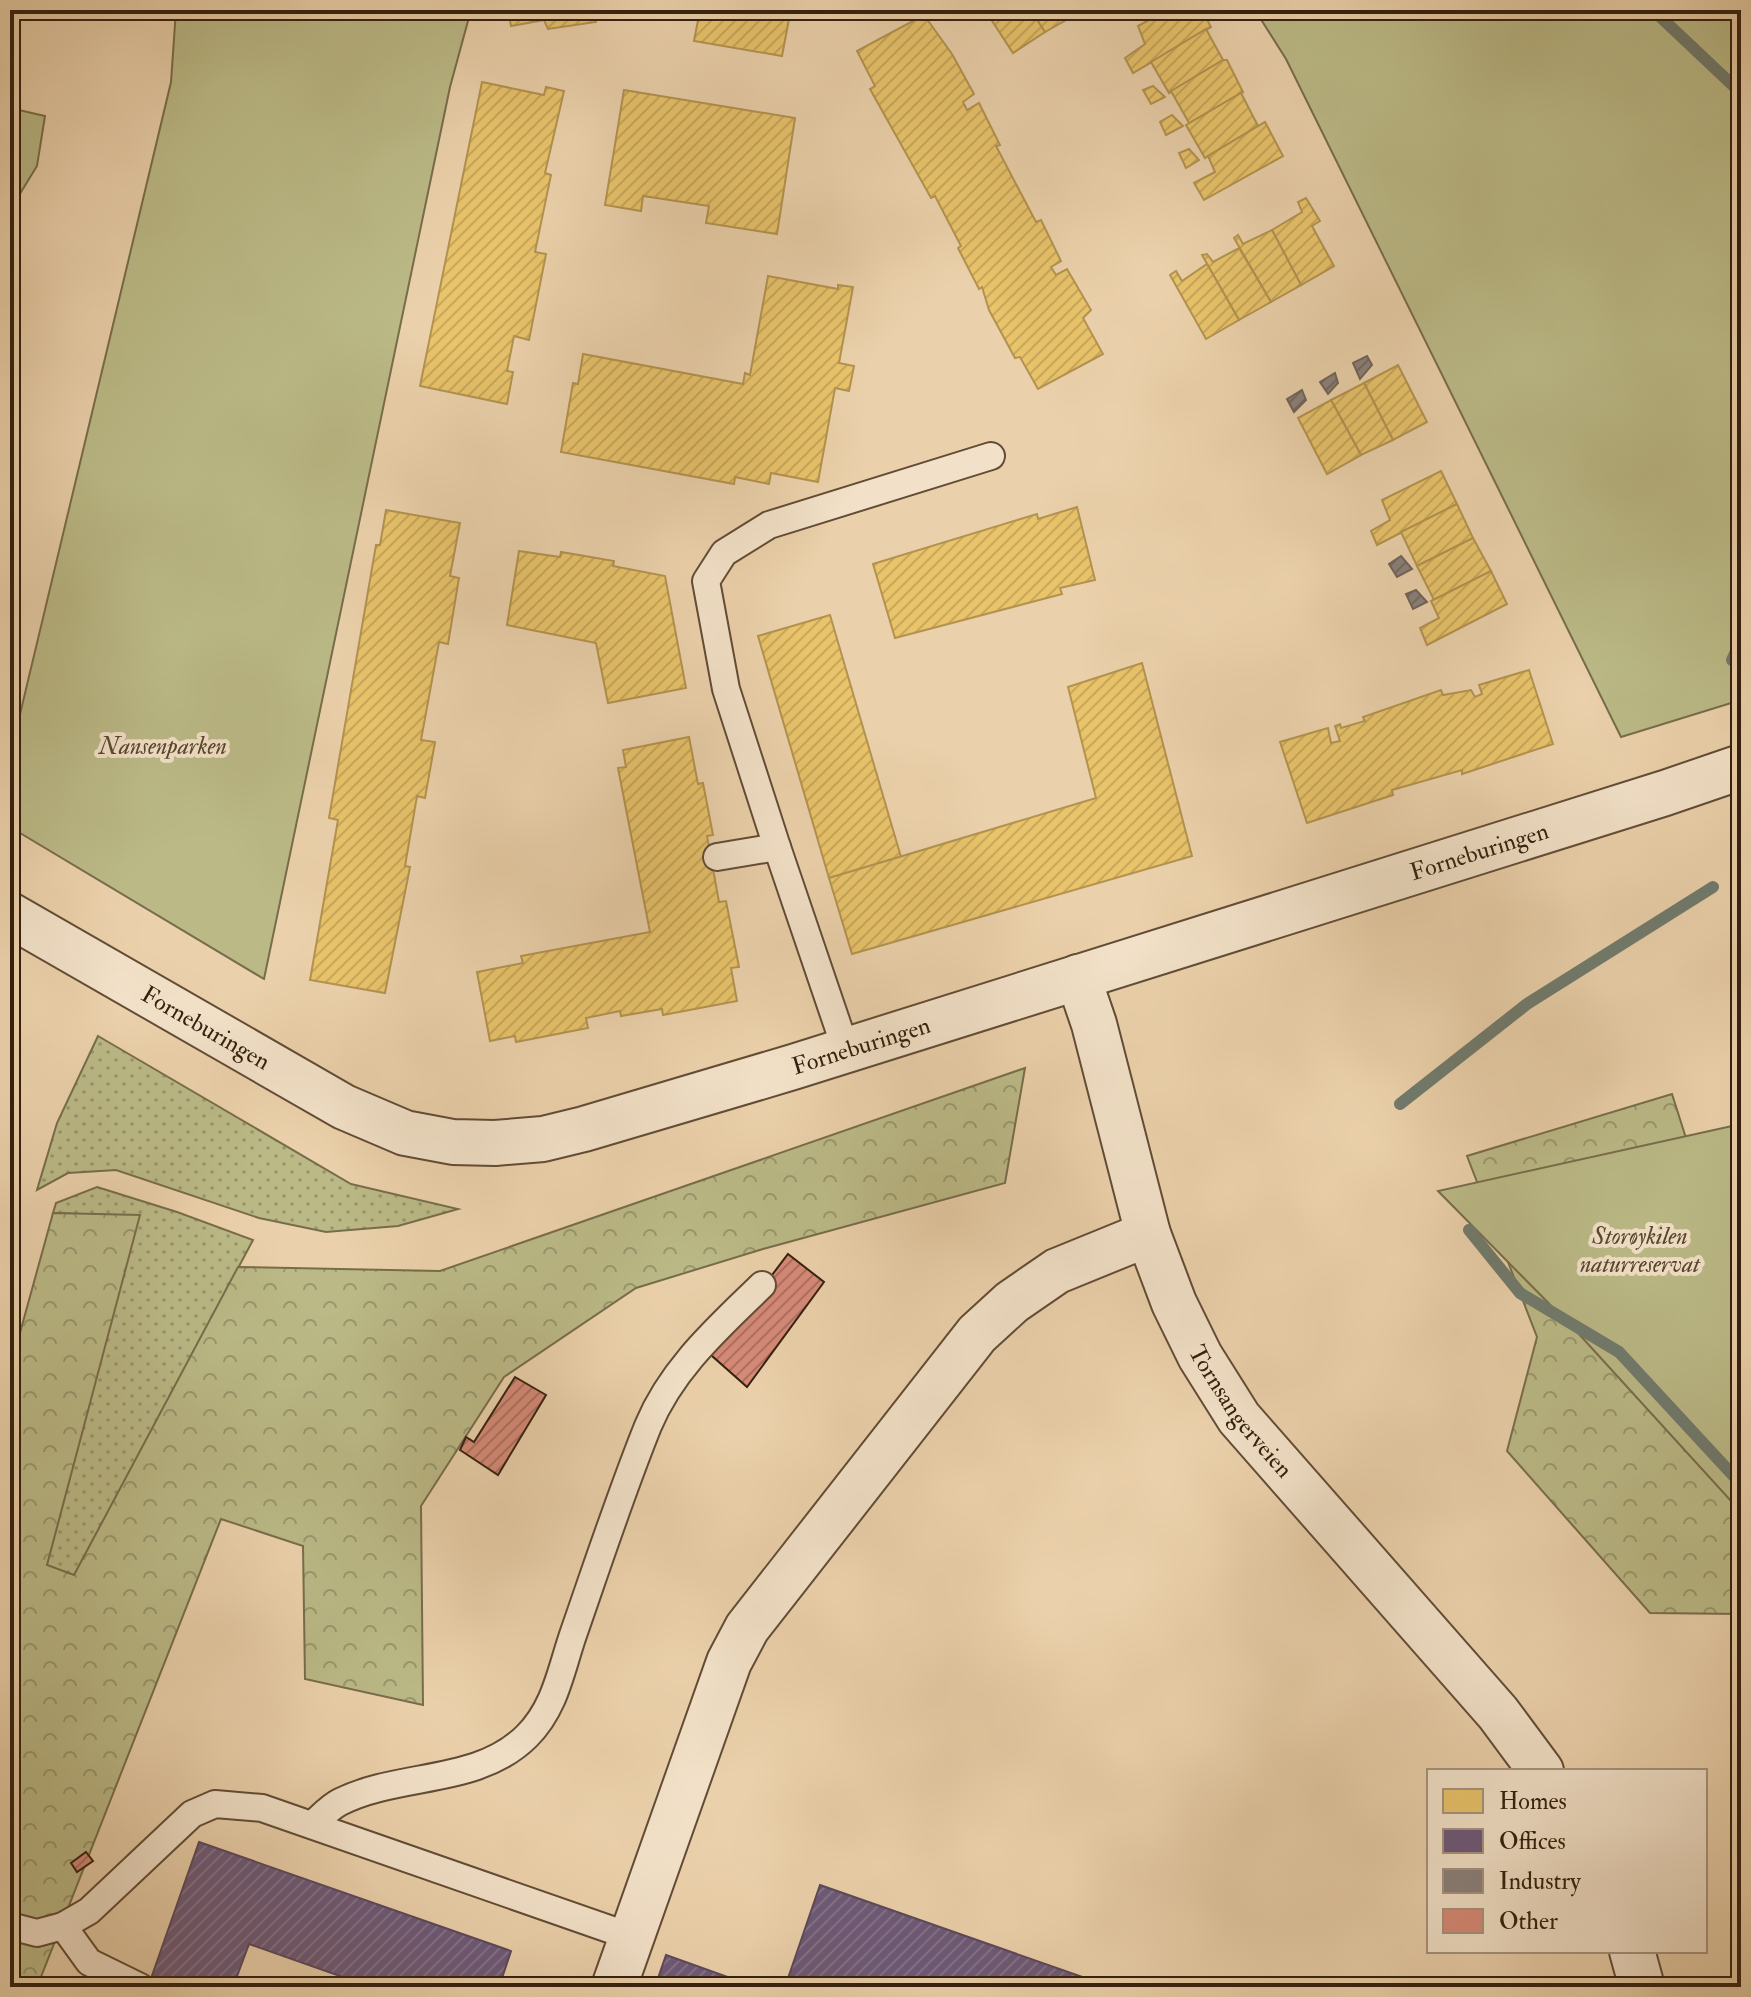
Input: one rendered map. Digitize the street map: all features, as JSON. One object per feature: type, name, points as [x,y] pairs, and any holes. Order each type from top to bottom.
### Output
[{"type":"street","name":"Forneburingen","points":[[10,915],[344,1107],[405,1133],[453,1142],[543,1139],[846,1050],[1741,767]]},
{"type":"street","name":"Tornsangerveien","points":[[1078,977],[1148,1234],[1174,1303],[1200,1356],[1239,1418],[1498,1713],[1540,1769]]},
{"type":"street","points":[[614,1987],[729,1662],[747,1628],[977,1334],[1012,1302],[1057,1271],[1148,1234]]},
{"type":"street","points":[[1633,1953],[1642,1987]]},
{"type":"lane","points":[[846,1050],[726,689],[706,581],[724,553],[769,525],[991,456]]},
{"type":"lane","points":[[717,857],[777,847]]},
{"type":"lane","points":[[312,1825],[337,1803],[366,1791],[474,1768],[504,1755],[528,1735],[555,1698],[573,1636],[649,1423],[680,1371],[705,1340],[762,1285]]},
{"type":"lane","points":[[10,1926],[37,1933],[63,1926],[89,1911],[192,1814],[215,1804],[262,1808],[632,1937]]},
{"type":"lane","points":[[63,1926],[89,1962],[140,1987]]},
{"type":"green space","name":"Nansenparken","points":[[176,10],[471,10],[450,87],[264,979],[10,827],[10,756],[171,82]]},
{"type":"green space","points":[[1255,10],[1741,10],[1741,700],[1621,737],[1286,59]]},
{"type":"green space","points":[[10,108],[45,116],[37,166],[10,210]]},
{"type":"green space","points":[[98,1036],[351,1184],[458,1209],[398,1226],[326,1232],[259,1218],[116,1170],[68,1173],[37,1190],[57,1123]]},
{"type":"green space","points":[[1025,1068],[1005,1183],[763,1249],[636,1288],[504,1377],[421,1506],[423,1705],[305,1679],[303,1546],[221,1519],[37,1987],[10,1987],[10,1369],[53,1213],[140,1215],[47,1565],[74,1575],[238,1267],[440,1271]]},
{"type":"green space","points":[[1672,1094],[1712,1220],[1741,1215],[1741,1614],[1650,1613],[1507,1451],[1537,1337],[1467,1156]]},
{"type":"green space","name":"Storøykilen naturreservat","points":[[1741,1124],[1741,1512],[1578,1333],[1438,1191]]},
{"type":"green space","points":[[97,1187],[253,1240],[74,1576],[46,1565],[139,1216],[53,1213],[56,1203]]},
{"type":"building: Homes","points":[[508,10],[596,10],[596,22],[548,29],[544,20],[511,26]]},
{"type":"building: Homes","points":[[700,10],[739,10],[789,19],[782,56],[694,41]]},
{"type":"building: Homes","points":[[985,10],[1031,10],[1045,32],[1013,53]]},
{"type":"building: Homes","points":[[1031,10],[1074,10],[1077,14],[1045,32]]},
{"type":"building: Homes","points":[[1167,10],[1202,10],[1211,27],[1133,73],[1125,58],[1145,44],[1138,26]]},
{"type":"building: Homes","points":[[924,15],[952,54],[974,94],[963,102],[967,110],[979,103],[1000,145],[996,146],[1036,222],[1041,220],[1061,261],[1051,267],[1056,275],[1067,269],[1091,310],[1083,318],[1103,354],[1038,389],[1020,357],[1015,358],[989,310],[982,287],[979,289],[958,248],[961,246],[935,196],[931,198],[870,89],[875,86],[857,51]]},
{"type":"building: Homes","points":[[1206,29],[1223,60],[1169,93],[1151,62]]},
{"type":"building: Homes","points":[[1227,60],[1243,92],[1189,123],[1171,91]]},
{"type":"building: Homes","points":[[482,82],[544,95],[546,87],[564,91],[545,173],[551,175],[535,252],[546,254],[529,340],[514,336],[507,371],[513,372],[507,404],[420,386]]},
{"type":"building: Homes","points":[[1153,86],[1165,97],[1151,104],[1143,90]]},
{"type":"building: Homes","points":[[624,90],[795,118],[777,234],[706,223],[709,206],[643,196],[641,211],[605,205]]},
{"type":"building: Homes","points":[[1241,93],[1258,126],[1205,158],[1186,125]]},
{"type":"building: Homes","points":[[1172,115],[1183,126],[1166,135],[1160,122]]},
{"type":"building: Homes","points":[[1265,122],[1283,156],[1204,200],[1194,183],[1215,172],[1208,156]]},
{"type":"building: Homes","points":[[1189,149],[1199,160],[1186,168],[1179,153]]},
{"type":"building: Homes","points":[[1306,198],[1320,221],[1312,226],[1334,266],[1301,285],[1272,230],[1302,212],[1298,202]]},
{"type":"building: Homes","points":[[1272,230],[1301,285],[1271,302],[1234,238],[1238,235],[1243,244]]},
{"type":"building: Homes","points":[[1239,248],[1271,302],[1239,320],[1202,255],[1207,254],[1213,262]]},
{"type":"building: Homes","points":[[1207,264],[1239,320],[1206,339],[1170,275],[1176,271],[1182,281]]},
{"type":"building: Homes","points":[[768,276],[838,289],[838,285],[853,287],[839,363],[854,366],[849,391],[835,388],[818,482],[771,473],[769,484],[735,477],[734,484],[561,452],[573,383],[578,384],[583,354],[743,384],[745,373],[750,375]]},
{"type":"building: Homes","points":[[1398,365],[1427,422],[1393,440],[1364,383]]},
{"type":"building: Homes","points":[[1364,383],[1393,440],[1361,455],[1331,400]]},
{"type":"building: Homes","points":[[1331,400],[1361,455],[1327,474],[1298,418]]},
{"type":"building: Homes","points":[[1441,471],[1457,504],[1377,545],[1371,531],[1390,520],[1382,500]]},
{"type":"building: Homes","points":[[1457,504],[1473,538],[1417,566],[1401,532]]},
{"type":"building: Homes","points":[[1077,507],[1095,580],[1060,588],[1062,594],[895,638],[873,564],[1037,514],[1038,519]]},
{"type":"building: Homes","points":[[386,510],[460,523],[450,576],[459,578],[448,644],[439,642],[421,740],[435,742],[425,798],[417,796],[405,866],[410,867],[385,993],[310,980],[338,820],[329,818],[376,545],[380,545]]},
{"type":"building: Homes","points":[[1473,538],[1491,571],[1434,600],[1417,566]]},
{"type":"building: Homes","points":[[519,551],[560,557],[561,552],[614,561],[613,566],[665,576],[686,688],[608,703],[596,643],[507,625]]},
{"type":"building: Homes","points":[[1491,571],[1507,604],[1427,645],[1420,628],[1439,618],[1431,601]]},
{"type":"building: Homes","points":[[830,615],[901,857],[829,878],[758,636]]},
{"type":"building: Homes","points":[[1142,663],[1192,856],[852,954],[829,878],[1096,798],[1068,687]]},
{"type":"building: Homes","points":[[1529,670],[1553,744],[1462,774],[1462,770],[1392,790],[1393,795],[1307,823],[1280,742],[1328,728],[1331,743],[1340,741],[1335,726],[1340,724],[1341,728],[1365,721],[1363,717],[1441,690],[1443,695],[1471,690],[1475,697],[1482,694],[1479,685]]},
{"type":"building: Homes","points":[[689,737],[698,784],[703,783],[713,835],[707,836],[719,902],[726,901],[739,967],[731,968],[737,1001],[663,1015],[662,1009],[621,1016],[620,1011],[586,1018],[588,1028],[516,1042],[515,1036],[490,1041],[477,972],[523,963],[521,956],[650,932],[618,768],[626,767],[623,750]]},
{"type":"building: Offices","points":[[199,1842],[511,1951],[499,1987],[371,1987],[249,1944],[233,1987],[148,1987]]},
{"type":"building: Offices","points":[[820,1885],[1111,1987],[905,1987],[886,1980],[883,1987],[785,1987]]},
{"type":"building: Offices","points":[[666,1955],[728,1977],[725,1987],[655,1987]]},
{"type":"building: Industry","points":[[1367,356],[1372,365],[1360,379],[1353,363]]},
{"type":"building: Industry","points":[[1335,373],[1338,383],[1328,394],[1320,382]]},
{"type":"building: Industry","points":[[1302,390],[1306,400],[1294,412],[1287,399]]},
{"type":"building: Industry","points":[[1401,556],[1412,569],[1397,577],[1389,564]]},
{"type":"building: Industry","points":[[1416,590],[1427,602],[1413,609],[1406,594]]},
{"type":"building: Other","points":[[788,1254],[824,1282],[747,1387],[711,1355]]},
{"type":"building: Other","points":[[515,1377],[546,1395],[498,1475],[460,1450],[466,1437],[474,1442]]},
{"type":"building: Other","points":[[86,1852],[93,1861],[77,1872],[71,1863]]},
{"type":"waterway","points":[[1653,10],[1741,93]]},
{"type":"waterway","points":[[1732,660],[1741,641]]},
{"type":"waterway","points":[[1400,1104],[1527,1004],[1713,887]]},
{"type":"waterway","points":[[1469,1230],[1520,1293],[1619,1352],[1741,1484]]}]
